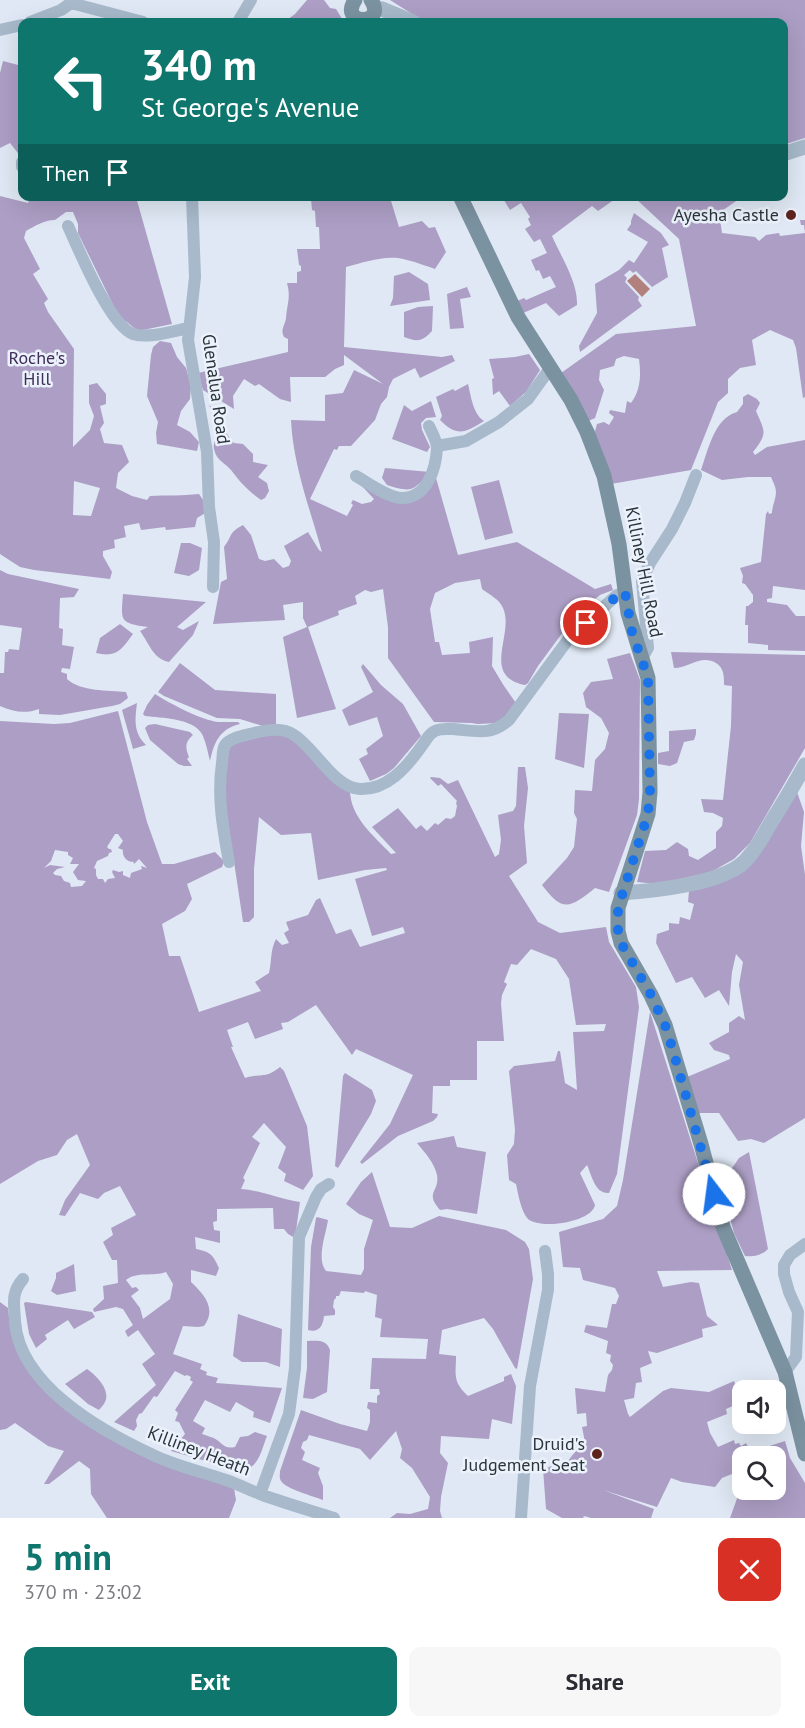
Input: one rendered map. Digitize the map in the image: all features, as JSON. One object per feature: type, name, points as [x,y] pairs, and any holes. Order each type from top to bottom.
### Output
[{"type":"main road","points":[[355,0],[352,12],[357,18]]},
{"type":"main road","name":"Killiney Hill Road","points":[[462,201],[518,317],[571,400],[601,467],[619,544],[632,632],[648,678],[650,792],[648,814],[621,893],[617,918],[618,931],[621,943],[651,995],[665,1025],[723,1227],[785,1372],[805,1454]]},
{"type":"street","points":[[240,18],[251,0]]},
{"type":"street","points":[[41,18],[62,10],[73,1],[130,18]]},
{"type":"street","points":[[373,4],[403,18]]},
{"type":"street","points":[[0,30],[18,26]]},
{"type":"street","points":[[788,152],[805,147]]},
{"type":"street","name":"Glenalua Road","points":[[192,201],[195,277],[189,328],[189,352],[207,452],[209,507],[214,542],[213,587]]},
{"type":"street","points":[[68,226],[98,290],[123,328],[145,336],[189,328]]},
{"type":"street","points":[[437,446],[466,441],[499,422],[528,399],[551,367]]},
{"type":"street","points":[[356,476],[393,496],[403,498],[420,492],[433,476],[437,446],[429,426]]},
{"type":"street","points":[[642,658],[648,648],[642,581],[676,520],[696,476]]},
{"type":"street","points":[[229,862],[219,793],[224,748],[229,741],[266,730],[288,732],[306,745],[341,782],[359,789],[382,785],[393,779],[422,746],[428,735],[436,730],[489,731],[500,728],[509,720],[570,637],[617,596],[625,592]]},
{"type":"street","points":[[621,893],[657,890],[713,878],[730,872],[743,863],[754,851],[805,765]]},
{"type":"street","name":"Killiney Heath","points":[[260,1494],[289,1414],[295,1368],[299,1237],[316,1197],[321,1189],[329,1184]]},
{"type":"street","points":[[785,1372],[796,1357],[798,1312],[789,1292],[784,1275],[784,1265],[790,1255],[805,1244]]},
{"type":"street","points":[[521,1518],[530,1386],[548,1290],[545,1251]]},
{"type":"street","name":"Killiney Heath","points":[[23,1279],[17,1286],[13,1300],[17,1340],[33,1367],[55,1393],[72,1408],[95,1425],[154,1456],[334,1518]]},
{"type":"green space","points":[[307,0],[324,0],[330,8],[336,9],[342,18],[290,18]]},
{"type":"green space","points":[[390,0],[805,0],[805,138],[788,143],[788,18],[419,18]]},
{"type":"green space","points":[[3,61],[18,65],[18,153],[10,143],[0,148],[0,73]]},
{"type":"green space","name":"Roche's Hill","points":[[0,196],[28,203],[29,201],[137,201],[172,324],[138,331],[118,315],[78,233],[78,224],[73,212],[66,212],[55,220],[36,225],[26,231],[24,238],[40,269],[33,274],[48,299],[44,303],[48,312],[74,349],[73,447],[90,430],[94,416],[89,403],[89,385],[97,383],[106,394],[106,404],[100,406],[104,423],[100,429],[104,443],[122,445],[129,462],[118,473],[116,488],[147,500],[150,496],[199,494],[207,512],[197,518],[195,527],[141,530],[139,523],[124,526],[126,537],[114,540],[115,548],[103,551],[103,556],[112,572],[110,579],[20,567],[0,554]],"holes":[[[74,481],[100,488],[91,516],[73,515]]]},
{"type":"green space","points":[[311,201],[391,201],[399,227],[422,221],[429,228],[435,227],[446,252],[435,269],[399,258],[376,259],[346,267],[344,347],[442,357],[452,355],[455,361],[420,378],[415,368],[393,379],[375,420],[351,446],[339,446],[337,450],[334,449],[310,499],[347,516],[353,500],[362,504],[374,499],[362,486],[392,499],[424,493],[436,478],[458,555],[517,542],[595,589],[611,584],[613,590],[600,595],[580,609],[525,685],[512,680],[504,673],[501,664],[506,618],[497,600],[482,589],[480,579],[455,583],[435,593],[430,609],[435,642],[439,642],[442,655],[470,653],[469,642],[493,637],[492,666],[516,703],[497,723],[434,722],[388,658],[388,627],[383,589],[371,592],[365,590],[355,596],[357,604],[338,611],[339,615],[308,627],[336,709],[297,718],[283,637],[307,627],[303,618],[303,602],[283,605],[285,620],[213,624],[221,582],[227,579],[224,547],[238,528],[243,525],[251,535],[259,559],[265,561],[274,559],[283,568],[289,566],[291,561],[284,546],[308,532],[322,552],[295,454],[291,420],[325,421],[325,395],[343,393],[354,370],[383,384],[344,355],[344,365],[325,377],[290,377],[291,402],[280,399],[259,384],[255,386],[244,379],[233,396],[234,409],[203,390],[198,373],[288,352],[288,339],[283,334],[289,293],[287,283],[297,283],[297,272],[301,271],[297,249],[320,249],[319,227],[316,227],[315,211],[312,210]]},
{"type":"green space","points":[[504,201],[612,201],[598,211],[592,206],[552,236],[572,279],[577,296],[577,305],[559,316],[546,303],[521,314],[515,302],[524,298],[526,300],[556,287],[550,276],[543,279],[531,260],[547,253],[540,239],[534,242],[525,229],[531,225],[528,219],[530,217],[521,203],[510,210]]},
{"type":"green space","points":[[638,201],[736,201],[719,213],[722,233],[755,237],[759,241],[766,235],[805,233],[805,397],[803,398],[793,340],[770,330],[752,340],[756,365],[740,368],[728,379],[728,393],[718,402],[691,470],[611,484],[594,435],[597,424],[604,422],[609,425],[614,417],[609,413],[610,410],[625,413],[627,401],[631,403],[637,393],[640,382],[639,359],[624,356],[616,359],[614,366],[600,370],[599,380],[604,390],[595,418],[586,422],[561,373],[616,334],[696,326],[679,239]]},
{"type":"green space","points":[[634,213],[661,233],[669,245],[662,248],[668,277],[652,287],[636,271],[633,273],[630,270],[624,275],[627,278],[625,282],[639,297],[638,300],[642,306],[580,352],[579,346],[597,313],[595,284],[619,270],[629,260],[634,263],[648,242],[627,230]]},
{"type":"green space","points":[[800,220],[805,220],[805,233],[804,225],[801,225]]},
{"type":"green space","points":[[409,272],[428,284],[430,300],[390,306],[393,298],[394,276]]},
{"type":"green space","points":[[467,287],[471,297],[460,299],[464,328],[450,329],[447,294]]},
{"type":"green space","points":[[433,306],[432,331],[419,340],[404,337],[404,312],[418,307]]},
{"type":"green space","points":[[160,341],[171,343],[177,357],[186,368],[191,385],[190,399],[181,411],[177,425],[190,432],[199,442],[197,451],[157,444],[158,422],[147,396],[151,355],[153,347]]},
{"type":"green space","points":[[529,354],[540,370],[526,392],[510,406],[499,391],[493,395],[492,379],[494,378],[489,359]]},
{"type":"green space","points":[[468,384],[475,409],[484,421],[472,428],[456,431],[440,420],[442,416],[436,397]]},
{"type":"green space","points":[[748,394],[760,403],[756,411],[764,432],[753,452],[755,455],[767,447],[805,440],[805,590],[773,586],[772,598],[767,599],[767,602],[787,605],[796,616],[805,616],[805,651],[768,650],[768,645],[748,643],[748,625],[745,625],[746,606],[753,602],[753,595],[742,583],[743,576],[740,568],[761,562],[766,514],[768,511],[769,514],[772,513],[776,495],[776,488],[771,477],[722,480],[701,470],[717,428],[729,415],[737,412],[743,404],[743,397]]},
{"type":"green space","points":[[431,401],[436,417],[426,418],[421,423],[430,447],[427,452],[392,439],[404,405],[412,411]]},
{"type":"green space","points":[[209,405],[214,409],[234,443],[243,444],[253,454],[253,462],[268,465],[258,477],[267,483],[269,491],[265,498],[261,500],[252,493],[215,453],[214,446],[219,427]]},
{"type":"green space","points":[[385,468],[430,472],[416,487],[402,489],[387,485],[382,478]]},
{"type":"green space","points":[[499,480],[513,533],[485,540],[471,487]]},
{"type":"green space","points":[[181,543],[190,543],[202,548],[199,570],[189,576],[174,573]]},
{"type":"green space","points":[[0,570],[8,574],[79,589],[74,597],[60,598],[59,628],[63,629],[62,645],[74,647],[70,669],[62,668],[61,672],[67,674],[67,679],[80,686],[95,690],[126,692],[128,698],[112,706],[60,715],[39,714],[39,709],[20,712],[0,706],[0,673],[4,673],[5,652],[9,649],[19,650],[22,628],[0,625]]},
{"type":"green space","points":[[123,594],[206,602],[177,627],[183,630],[199,621],[193,635],[169,662],[155,654],[140,631],[148,627],[132,624],[124,619],[122,615]]},
{"type":"green space","points":[[120,624],[133,634],[126,644],[114,653],[96,653],[100,638]]},
{"type":"green space","points":[[671,652],[805,655],[805,748],[750,843],[734,859],[711,872],[657,884],[637,882],[645,851],[666,850],[677,842],[688,849],[689,856],[698,860],[716,848],[716,832],[722,826],[723,818],[704,812],[701,799],[723,800],[731,726],[732,686],[724,685],[722,670],[719,665],[711,661],[705,660],[674,668]]},
{"type":"green space","points":[[630,653],[640,680],[637,815],[609,892],[595,888],[573,903],[561,904],[542,885],[574,847],[577,819],[574,813],[575,790],[592,791],[595,760],[605,749],[609,733],[601,718],[586,707],[583,693],[591,682],[613,679],[607,659]]},
{"type":"green space","points":[[180,663],[215,690],[276,694],[276,727],[266,727],[240,719],[217,718],[158,692]]},
{"type":"green space","points":[[363,664],[381,685],[403,704],[421,736],[394,768],[370,781],[359,759],[368,754],[366,749],[383,736],[377,717],[349,726],[342,710],[373,692],[361,667]]},
{"type":"green space","points":[[155,694],[203,718],[240,724],[222,733],[213,748],[210,761],[202,734],[198,729],[184,722],[143,714]]},
{"type":"green space","points":[[137,703],[137,730],[146,745],[133,749],[122,710]]},
{"type":"green space","points":[[118,711],[147,822],[162,864],[174,864],[215,852],[224,861],[222,867],[187,884],[192,899],[185,911],[162,924],[169,956],[180,956],[199,1012],[261,991],[255,982],[269,973],[276,939],[282,945],[289,943],[284,933],[289,930],[286,922],[308,915],[316,900],[320,898],[336,934],[351,929],[360,947],[405,933],[403,927],[372,936],[355,879],[387,870],[386,868],[318,880],[311,833],[281,835],[259,817],[254,869],[254,917],[249,922],[243,922],[223,788],[230,745],[274,733],[290,738],[350,790],[351,800],[358,817],[391,854],[396,853],[372,827],[398,808],[416,829],[421,825],[427,831],[435,823],[438,825],[446,818],[451,819],[455,816],[457,801],[441,784],[438,786],[431,777],[440,778],[448,784],[458,780],[495,857],[499,854],[501,840],[498,815],[513,811],[516,806],[518,767],[525,767],[528,788],[524,826],[527,863],[509,876],[538,922],[560,933],[606,927],[609,942],[636,987],[639,1007],[617,1174],[609,1193],[604,1193],[595,1184],[587,1165],[580,1173],[595,1205],[592,1211],[585,1216],[565,1223],[544,1224],[528,1219],[516,1184],[509,1180],[507,1155],[514,1144],[515,1130],[509,1071],[514,1066],[555,1061],[560,1051],[565,1083],[577,1090],[573,1032],[604,1031],[606,1024],[576,1025],[569,979],[556,959],[531,949],[517,965],[511,964],[504,982],[507,984],[501,1003],[504,1041],[477,1041],[477,1080],[450,1080],[450,1086],[433,1086],[432,1113],[438,1114],[437,1117],[433,1121],[398,1136],[362,1164],[360,1162],[390,1124],[413,1075],[356,1049],[352,1055],[316,1005],[288,1022],[281,1023],[283,1029],[255,1039],[248,1022],[227,1030],[233,1047],[231,1047],[245,1078],[267,1074],[280,1067],[284,1071],[307,1126],[313,1176],[303,1190],[284,1181],[286,1174],[278,1168],[286,1147],[264,1123],[252,1137],[260,1143],[243,1178],[245,1180],[241,1189],[300,1202],[295,1238],[284,1229],[274,1229],[273,1208],[217,1209],[217,1221],[213,1222],[214,1230],[220,1231],[220,1243],[195,1237],[196,1249],[211,1255],[219,1268],[216,1276],[191,1270],[191,1282],[207,1302],[208,1320],[204,1326],[183,1326],[173,1354],[202,1364],[200,1369],[207,1372],[206,1375],[218,1378],[216,1383],[282,1388],[270,1423],[253,1417],[254,1412],[236,1402],[230,1412],[205,1400],[193,1421],[205,1428],[202,1434],[229,1447],[235,1447],[240,1437],[255,1432],[267,1436],[256,1463],[241,1471],[171,1451],[185,1434],[179,1422],[175,1421],[178,1413],[175,1410],[193,1382],[187,1375],[175,1371],[157,1397],[154,1396],[139,1414],[134,1431],[114,1422],[156,1385],[142,1364],[155,1354],[138,1330],[128,1337],[125,1331],[133,1325],[123,1309],[116,1307],[94,1312],[93,1309],[104,1299],[103,1286],[118,1283],[117,1260],[112,1260],[103,1242],[113,1235],[111,1228],[136,1215],[120,1186],[104,1193],[98,1199],[80,1193],[65,1216],[59,1215],[65,1200],[90,1165],[77,1134],[67,1140],[57,1155],[38,1161],[0,1184],[0,721],[70,723]],"holes":[[[115,834],[118,834],[123,841],[118,848],[123,850],[126,859],[133,861],[134,864],[139,859],[147,868],[141,866],[142,869],[131,873],[130,878],[123,875],[123,871],[113,870],[115,878],[108,879],[105,883],[103,879],[98,879],[94,868],[97,861],[112,852],[107,847]],[[55,850],[68,852],[68,855],[73,858],[70,864],[79,864],[73,872],[78,880],[86,881],[82,886],[71,887],[70,883],[53,873],[65,867],[50,865],[44,868],[51,861]],[[166,1272],[173,1284],[170,1299],[143,1319],[140,1308],[131,1296],[139,1290],[136,1287],[132,1288],[126,1280],[130,1277]]]},
{"type":"green space","points":[[559,713],[589,714],[584,768],[555,759]]},
{"type":"green space","points":[[155,724],[190,732],[193,735],[186,747],[189,757],[187,759],[192,766],[178,764],[150,740],[145,728]]},
{"type":"green space","points":[[696,729],[694,740],[684,742],[677,763],[670,766],[658,764],[658,753],[669,751],[669,731]]},
{"type":"green space","points":[[797,792],[804,812],[801,846],[805,875],[805,1118],[764,1143],[751,1139],[738,1141],[719,1113],[697,1113],[687,1077],[730,1059],[729,1055],[714,1050],[709,1043],[729,1032],[729,1023],[739,1016],[745,1020],[739,985],[743,962],[736,954],[729,1006],[719,990],[705,998],[692,977],[676,983],[656,943],[657,934],[669,930],[669,923],[679,924],[680,917],[690,920],[694,904],[688,902],[689,891],[715,884]]},
{"type":"green space","points":[[650,1012],[732,1270],[657,1271],[663,1287],[691,1282],[699,1283],[707,1316],[718,1325],[702,1329],[703,1337],[657,1353],[648,1351],[652,1363],[640,1368],[642,1382],[636,1383],[634,1398],[624,1400],[630,1417],[663,1391],[671,1388],[709,1392],[732,1382],[732,1406],[726,1409],[727,1414],[707,1422],[718,1447],[734,1440],[735,1444],[739,1443],[741,1446],[732,1446],[732,1474],[722,1478],[715,1487],[671,1478],[657,1507],[603,1490],[654,1509],[651,1518],[584,1516],[583,1518],[562,1518],[546,1509],[543,1469],[568,1461],[585,1442],[582,1427],[587,1426],[586,1413],[577,1414],[575,1388],[605,1392],[608,1375],[613,1365],[610,1361],[611,1355],[606,1353],[608,1341],[584,1332],[586,1325],[607,1328],[612,1304],[616,1304],[619,1296],[615,1288],[583,1280],[580,1268],[563,1267],[559,1232],[603,1219],[617,1206]]},
{"type":"green space","points":[[345,1073],[372,1090],[376,1101],[371,1114],[338,1168],[335,1166]]},
{"type":"green space","points":[[454,1136],[457,1147],[486,1152],[477,1214],[440,1210],[433,1199],[437,1181],[436,1170],[417,1143]]},
{"type":"green space","points":[[749,1152],[768,1249],[760,1255],[745,1256],[734,1233],[721,1184],[739,1158]]},
{"type":"green space","points":[[372,1172],[390,1227],[412,1228],[439,1216],[506,1230],[525,1242],[529,1249],[533,1279],[517,1369],[484,1318],[442,1330],[439,1354],[456,1356],[457,1382],[468,1396],[504,1381],[504,1377],[511,1374],[516,1386],[512,1424],[492,1419],[489,1439],[441,1436],[440,1453],[448,1463],[441,1497],[442,1518],[390,1518],[397,1513],[410,1514],[428,1509],[430,1497],[412,1468],[400,1458],[402,1449],[396,1431],[370,1460],[360,1449],[309,1435],[301,1448],[305,1452],[302,1460],[320,1468],[318,1473],[323,1486],[323,1500],[288,1487],[280,1479],[280,1471],[301,1410],[367,1431],[370,1422],[368,1402],[377,1403],[377,1396],[380,1394],[379,1389],[370,1389],[372,1358],[426,1359],[428,1339],[380,1337],[382,1319],[375,1317],[377,1295],[365,1291],[364,1293],[341,1291],[334,1300],[335,1315],[324,1316],[320,1328],[308,1330],[311,1247],[316,1218],[328,1220],[322,1246],[322,1260],[326,1271],[361,1275],[364,1269],[364,1249],[373,1220],[359,1214],[346,1204],[361,1182]]},
{"type":"green space","points":[[74,1264],[76,1291],[57,1295],[51,1291],[56,1273]]},
{"type":"green space","points":[[0,1302],[8,1308],[10,1326],[72,1414],[234,1488],[236,1500],[229,1518],[107,1518],[91,1494],[90,1469],[79,1461],[49,1484],[44,1484],[64,1451],[48,1446],[15,1423],[0,1430]]},
{"type":"green space","points":[[24,1303],[92,1312],[95,1317],[74,1329],[68,1320],[45,1335],[47,1339],[36,1348],[29,1334]]},
{"type":"green space","points":[[238,1314],[282,1329],[280,1367],[266,1362],[242,1362],[233,1356]]},
{"type":"green space","points":[[307,1341],[324,1342],[330,1350],[327,1392],[313,1399],[303,1398],[307,1368]]},
{"type":"green space","points":[[87,1369],[98,1379],[106,1393],[105,1402],[99,1410],[88,1404],[65,1384]]},
{"type":"green space","points":[[785,1441],[790,1458],[805,1483],[805,1518],[730,1518],[736,1500],[786,1500],[786,1446],[770,1446]]},
{"type":"shaded area","points":[[635,274],[650,289],[642,297],[627,281]]},
{"type":"place","name":"Ayesha Castle","points":[[791,215]]},
{"type":"place","name":"Druid's Judgement Seat","points":[[597,1454]]},
{"type":"route","points":[[586,623],[617,596],[625,592],[632,632],[648,678],[650,792],[648,814],[642,835],[621,893],[617,918],[618,931],[621,943],[651,995],[665,1025],[714,1194]]}]
